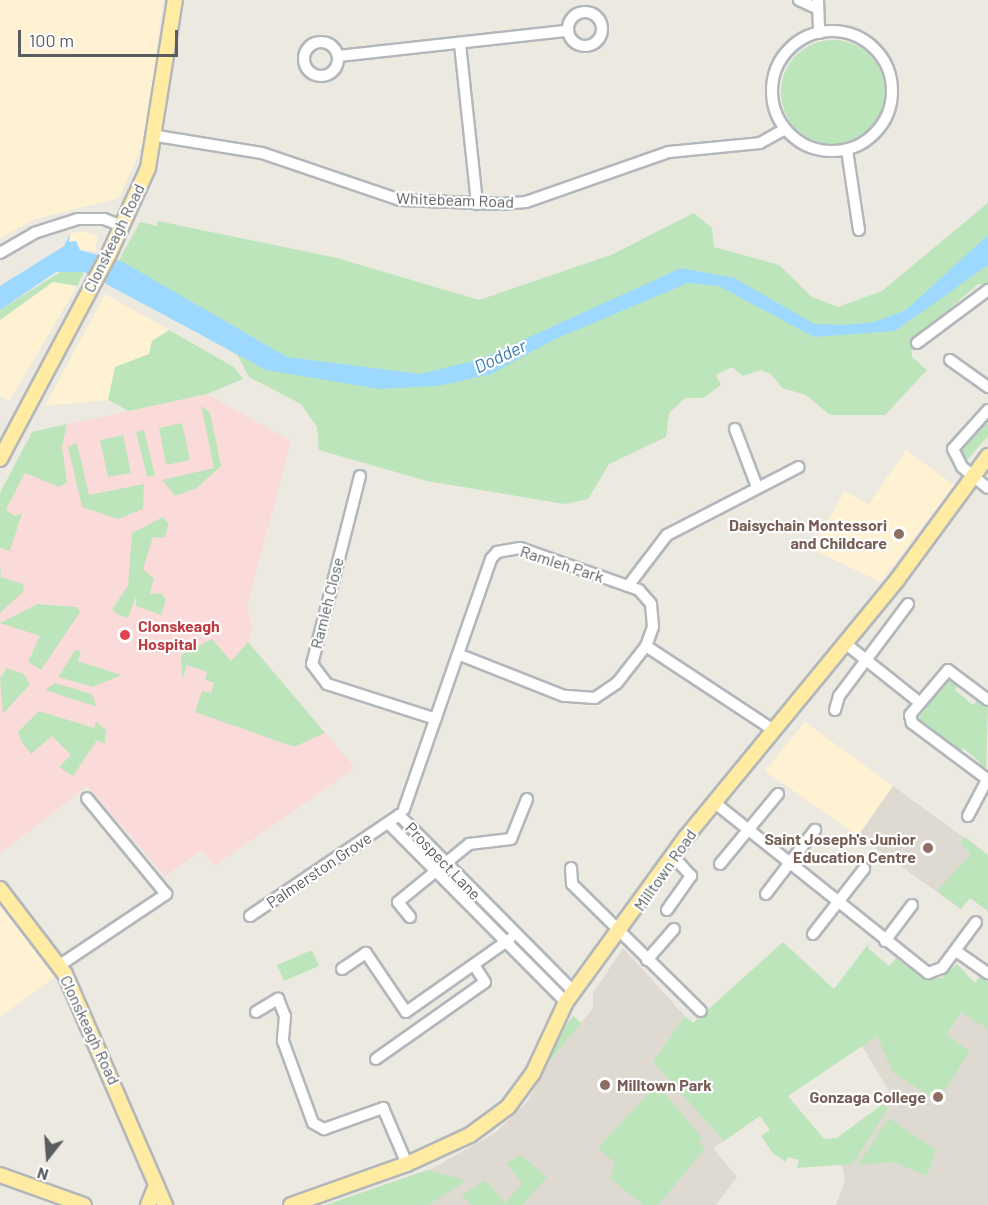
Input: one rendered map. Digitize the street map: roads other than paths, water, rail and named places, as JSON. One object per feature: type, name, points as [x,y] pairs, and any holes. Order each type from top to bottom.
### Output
[{"type":"main road","name":"Clonskeagh Road","points":[[0,459],[109,254],[157,136],[175,0]]},
{"type":"main road","name":"Milltown Road","points":[[291,1205],[407,1164],[470,1135],[508,1107],[532,1072],[570,997],[620,933],[673,856],[846,644],[988,456]]},
{"type":"main road","name":"Clonskeagh Road","points":[[0,889],[60,965],[106,1060],[165,1205]]},
{"type":"main road","points":[[0,1175],[84,1205]]},
{"type":"main road","points":[[148,1205],[156,1185]]},
{"type":"street","points":[[799,0],[817,4],[819,33]]},
{"type":"street","points":[[339,56],[567,31]]},
{"type":"street","points":[[819,33],[845,33],[872,46],[891,77],[892,96],[884,123],[864,142],[847,150],[813,148],[785,129],[773,101],[776,72],[792,47],[819,33]]},
{"type":"street","points":[[460,44],[477,204]]},
{"type":"street","name":"Whitebeam Road","points":[[157,136],[262,153],[400,200],[477,204],[526,202],[669,152],[760,143],[785,129]]},
{"type":"street","points":[[847,150],[859,230]]},
{"type":"street","points":[[0,253],[34,233],[78,219],[104,219],[122,226]]},
{"type":"street","points":[[917,343],[988,290]]},
{"type":"street","points":[[950,360],[984,384],[988,371]]},
{"type":"street","points":[[988,410],[953,449],[973,477],[988,488]]},
{"type":"street","points":[[735,429],[758,487]]},
{"type":"street","points":[[628,586],[667,535],[799,467]]},
{"type":"street","name":"Ramleh Close","points":[[360,476],[312,664],[327,684],[436,719]]},
{"type":"street","name":"Ramleh Park","points":[[404,808],[491,559],[507,548],[628,586],[651,604],[652,627],[646,646],[609,690],[584,700],[458,654]]},
{"type":"street","points":[[835,710],[866,660],[908,604]]},
{"type":"street","points":[[846,644],[919,702]]},
{"type":"street","points":[[646,646],[775,731]]},
{"type":"street","points":[[968,816],[988,778],[912,723],[910,715],[948,670],[988,700]]},
{"type":"street","points":[[720,864],[778,794]]},
{"type":"street","points":[[60,965],[166,894],[87,798]]},
{"type":"street","points":[[410,917],[398,902],[436,874],[469,844],[511,839],[526,799]]},
{"type":"street","points":[[715,803],[927,973],[942,968],[976,922]]},
{"type":"street","name":"Prospect Lane","points":[[510,939],[447,865],[399,815],[388,824],[436,874],[510,939],[570,997]]},
{"type":"street","name":"Palmerston Grove","points":[[250,916],[388,824]]},
{"type":"street","points":[[766,894],[815,830]]},
{"type":"street","points":[[667,910],[691,876],[673,856]]},
{"type":"street","points":[[571,868],[572,884],[701,1011]]},
{"type":"street","points":[[813,934],[864,869]]},
{"type":"street","points":[[885,941],[912,905]]},
{"type":"street","points":[[647,960],[674,929]]},
{"type":"street","points":[[406,1012],[510,939]]},
{"type":"street","points":[[956,951],[988,973]]},
{"type":"street","points":[[342,969],[366,953],[417,1030]]},
{"type":"street","points":[[376,1059],[485,982],[474,964]]},
{"type":"street","points":[[256,1012],[278,999],[285,1016],[283,1041],[313,1122],[324,1129],[383,1108],[407,1164]]},
{"type":"water","name":"Dodder","points":[[70,234],[69,242],[76,241],[80,250],[123,262],[287,357],[420,374],[481,359],[681,268],[734,278],[814,324],[846,325],[874,322],[906,310],[988,235],[988,265],[895,331],[814,337],[719,286],[688,283],[553,340],[491,374],[438,386],[379,389],[266,370],[84,272],[56,272],[0,310],[0,286],[64,246]]},
{"type":"place","name":"Daisychain Montessori and Childcare","points":[[899,534]]},
{"type":"place","name":"Clonskeagh Hospital","points":[[125,635]]},
{"type":"place","name":"Saint Joseph's Junior Education Centre","points":[[928,848]]},
{"type":"place","name":"Milltown Park","points":[[605,1085]]},
{"type":"place","name":"Gonzaga College","points":[[938,1097]]}]
